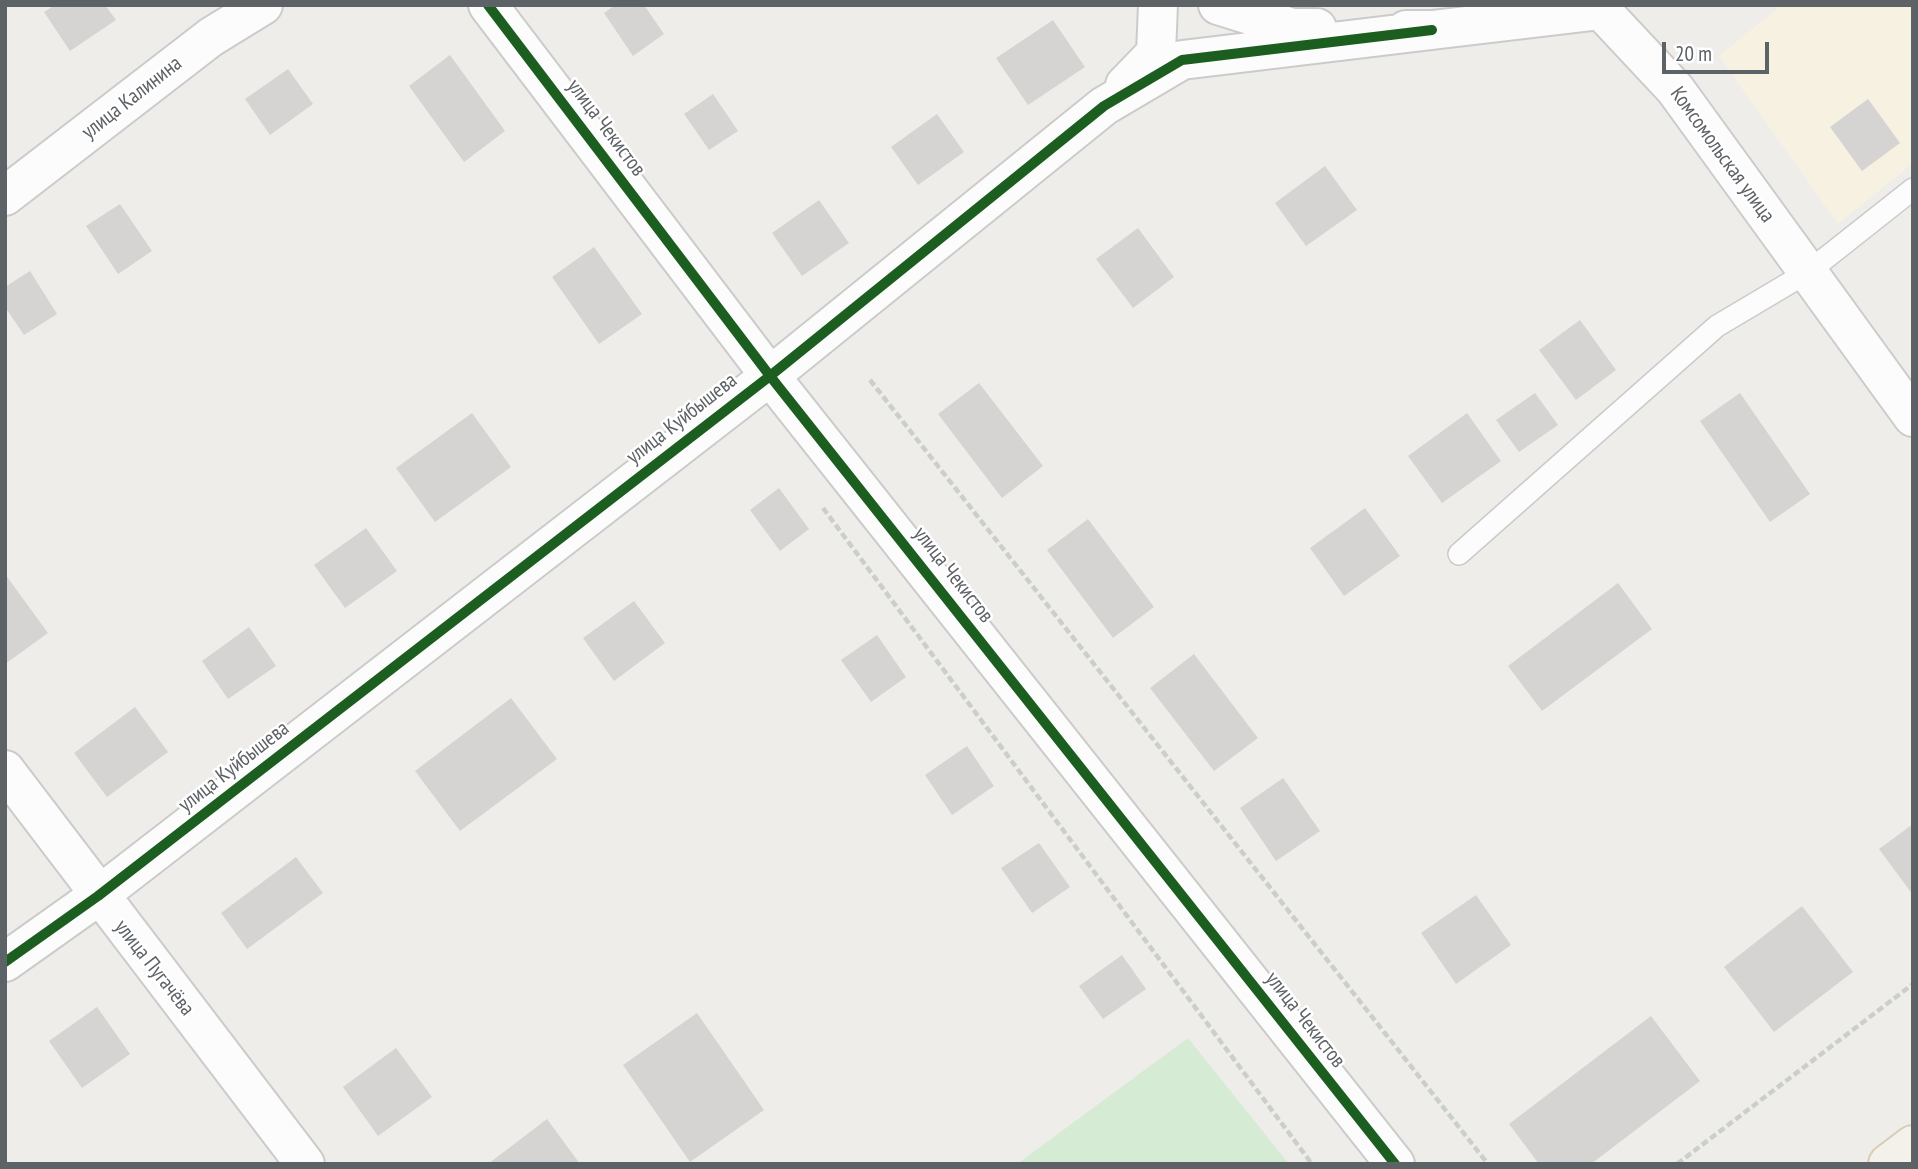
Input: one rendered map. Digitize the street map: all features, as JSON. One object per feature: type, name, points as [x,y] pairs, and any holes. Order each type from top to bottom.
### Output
[{"type":"main road","points":[[1888,1164],[1913,1145]]},
{"type":"street","name":"улица Калинина","points":[[5,196],[211,37],[263,5]]},
{"type":"street","name":"улица Чекистов","points":[[488,5],[770,376],[1395,1164]]},
{"type":"street","points":[[1104,106],[1156,53],[1158,5]]},
{"type":"street","name":"Комсомольская улица","points":[[1218,5],[1292,28],[1432,30],[1607,8],[1675,89],[1913,418]]},
{"type":"street","name":"улица Куйбышева","points":[[5,962],[99,896],[770,376],[1104,106],[1182,61],[1432,30]]},
{"type":"street","name":"улица Пугачёва","points":[[5,770],[305,1164]]},
{"type":"lane","points":[[1459,554],[1717,326],[1808,272],[1913,189]]},
{"type":"path","points":[[870,380],[1488,1164]]},
{"type":"path","points":[[816,498],[1312,1164]]},
{"type":"path","points":[[1676,1164],[1913,984]]},
{"type":"shaded area","points":[[1782,5],[1913,5],[1913,163],[1838,224],[1719,56]]},
{"type":"green space","points":[[1188,1038],[1289,1164],[1017,1164]]},
{"type":"building","points":[[55,5],[105,5],[116,20],[70,51],[44,12]]},
{"type":"building","points":[[615,5],[644,5],[664,34],[633,56],[604,13]]},
{"type":"building","points":[[1053,20],[1085,67],[1028,105],[996,58]]},
{"type":"building","points":[[450,55],[505,131],[464,162],[409,86]]},
{"type":"building","points":[[288,69],[313,104],[270,135],[245,99]]},
{"type":"building","points":[[713,94],[738,131],[709,150],[684,114]]},
{"type":"building","points":[[1868,99],[1900,143],[1862,171],[1830,127]]},
{"type":"building","points":[[937,114],[964,152],[918,185],[891,147]]},
{"type":"building","points":[[1325,166],[1357,210],[1306,246],[1275,203]]},
{"type":"building","points":[[819,200],[849,243],[802,276],[772,233]]},
{"type":"building","points":[[120,204],[152,251],[118,274],[86,226]]},
{"type":"building","points":[[1138,228],[1174,277],[1133,308],[1096,259]]},
{"type":"building","points":[[594,247],[642,314],[599,344],[552,277]]},
{"type":"building","points":[[30,271],[57,314],[24,335],[5,307],[5,287]]},
{"type":"building","points":[[1580,320],[1616,370],[1576,400],[1539,350]]},
{"type":"building","points":[[979,383],[1043,466],[1002,498],[938,414]]},
{"type":"building","points":[[1535,393],[1558,425],[1519,452],[1496,420]]},
{"type":"building","points":[[1740,393],[1810,494],[1770,522],[1700,421]]},
{"type":"building","points":[[472,413],[511,467],[435,522],[396,468]]},
{"type":"building","points":[[1467,413],[1501,461],[1442,503],[1408,456]]},
{"type":"building","points":[[779,488],[809,529],[780,551],[750,510]]},
{"type":"building","points":[[1365,508],[1400,556],[1344,596],[1310,548]]},
{"type":"building","points":[[1088,519],[1154,607],[1113,638],[1047,550]]},
{"type":"building","points":[[366,528],[397,571],[345,608],[314,565]]},
{"type":"building","points":[[5,574],[48,633],[5,664]]},
{"type":"building","points":[[1618,583],[1652,629],[1542,711],[1508,666]]},
{"type":"building","points":[[634,601],[665,643],[614,681],[583,638]]},
{"type":"building","points":[[249,627],[276,666],[228,699],[202,661]]},
{"type":"building","points":[[877,635],[906,677],[871,702],[841,660]]},
{"type":"building","points":[[1194,654],[1258,738],[1214,771],[1150,688]]},
{"type":"building","points":[[511,698],[557,759],[460,831],[415,771]]},
{"type":"building","points":[[135,707],[168,752],[107,797],[74,753]]},
{"type":"building","points":[[967,746],[994,786],[952,815],[925,775]]},
{"type":"building","points":[[1283,778],[1320,831],[1276,861],[1240,808]]},
{"type":"building","points":[[1913,824],[1913,895],[1879,849]]},
{"type":"building","points":[[1039,843],[1070,887],[1032,913],[1001,868]]},
{"type":"building","points":[[296,857],[323,893],[247,949],[221,913]]},
{"type":"building","points":[[1476,895],[1511,945],[1456,984],[1421,933]]},
{"type":"building","points":[[1802,906],[1853,972],[1774,1032],[1724,967]]},
{"type":"building","points":[[1122,955],[1146,989],[1103,1019],[1079,986]]},
{"type":"building","points":[[97,1007],[130,1054],[82,1088],[49,1041]]},
{"type":"building","points":[[697,1013],[764,1110],[690,1162],[623,1065]]},
{"type":"building","points":[[1651,1016],[1700,1081],[1591,1164],[1539,1164],[1509,1124]]},
{"type":"building","points":[[396,1048],[432,1097],[378,1136],[343,1087]]},
{"type":"building","points":[[547,1119],[580,1164],[488,1164]]},
{"type":"cycle path","points":[[488,5],[770,376],[1395,1164]]},
{"type":"cycle path","points":[[5,962],[98,896],[770,376],[1104,106],[1182,60],[1432,30]]}]
